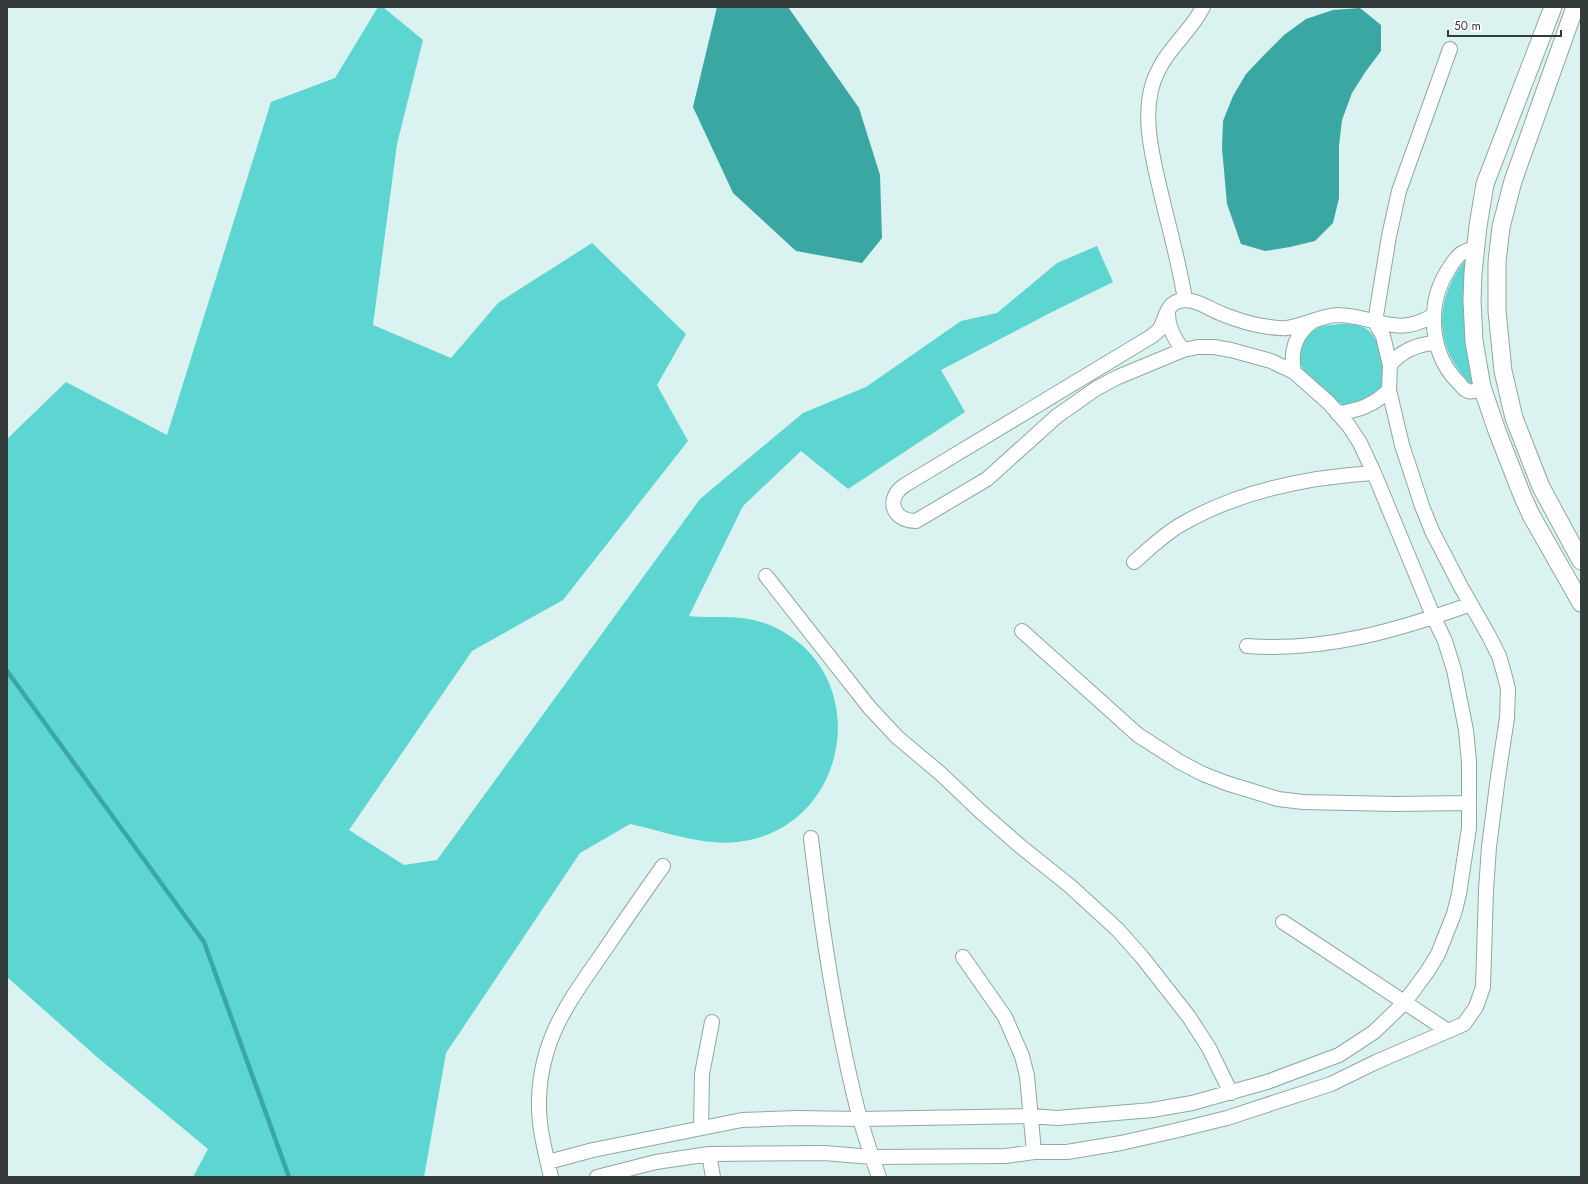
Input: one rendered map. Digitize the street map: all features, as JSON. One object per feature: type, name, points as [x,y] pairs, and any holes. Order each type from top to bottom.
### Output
[{"type":"street","points":[[1185,300],[1180,270],[1152,153],[1148,120],[1153,86],[1158,69],[1194,22],[1203,7]]},
{"type":"street","points":[[1553,7],[1485,184],[1476,248],[1472,300],[1474,341],[1482,387],[1497,431],[1525,502],[1581,603]]},
{"type":"street","points":[[1575,7],[1513,180],[1501,227],[1497,262],[1497,311],[1504,371],[1514,418],[1541,487],[1581,561]]},
{"type":"street","points":[[597,1177],[656,1162],[709,1154],[824,1153],[872,1157],[1006,1156],[1034,1152],[1067,1152],[1113,1144],[1227,1118],[1331,1084],[1376,1062],[1464,1024],[1471,1015],[1476,1007],[1483,987],[1485,897],[1489,847],[1498,777],[1508,718],[1508,689],[1499,656],[1471,604],[1460,587],[1432,531],[1422,506],[1402,445],[1389,390],[1390,365],[1383,336],[1375,322],[1389,236],[1399,191],[1450,49]]},
{"type":"street","points":[[1497,262],[1487,252],[1476,248],[1464,250],[1446,273],[1440,286],[1436,300],[1434,329],[1436,343],[1447,369],[1466,390],[1474,392],[1496,381],[1504,371]]},
{"type":"street","points":[[548,1162],[593,1150],[742,1120],[796,1118],[860,1119],[1031,1116],[1057,1118],[1152,1110],[1231,1093],[1268,1082],[1339,1055],[1374,1032],[1404,1004],[1438,954],[1454,914],[1459,894],[1469,828],[1469,762],[1461,700],[1445,641],[1360,443],[1349,426],[1329,403],[1294,372],[1271,361],[1214,347],[1198,347],[1183,350],[1118,377],[1077,401],[1057,416],[987,479],[916,521],[904,520],[895,512],[893,499],[899,488],[1152,336],[1158,330],[1172,304],[1185,300],[1195,302],[1222,314],[1261,326],[1286,328],[1336,315],[1358,317],[1387,325],[1410,325],[1434,315]]},
{"type":"street","points":[[1168,310],[1168,318],[1173,336],[1183,350]]},
{"type":"street","points":[[1294,372],[1292,358],[1295,343],[1302,330],[1314,321]]},
{"type":"street","points":[[1390,365],[1396,358],[1411,348],[1418,345],[1436,343]]},
{"type":"street","points":[[1337,414],[1364,408],[1377,401],[1389,390]]},
{"type":"street","points":[[1134,562],[1181,524],[1234,501],[1261,492],[1317,479],[1374,473]]},
{"type":"street","points":[[766,576],[869,707],[897,737],[941,774],[1020,846],[1046,865],[1082,896],[1142,957],[1188,1016],[1205,1042],[1231,1093]]},
{"type":"street","points":[[1246,646],[1271,648],[1335,642],[1401,628],[1434,618],[1471,604]]},
{"type":"street","points":[[1022,631],[1138,735],[1180,762],[1203,774],[1226,783],[1278,798],[1303,802],[1395,804],[1469,803]]},
{"type":"street","points":[[811,838],[828,960],[845,1050],[860,1119],[879,1177]]},
{"type":"street","points":[[551,1177],[542,1139],[539,1099],[544,1059],[550,1040],[568,1003],[663,866]]},
{"type":"street","points":[[1283,922],[1404,1004],[1448,1031]]},
{"type":"street","points":[[963,957],[1005,1017],[1014,1037],[1027,1076],[1034,1152]]},
{"type":"street","points":[[700,1128],[702,1074],[712,1022]]},
{"type":"street","points":[[709,1154],[713,1177]]},
{"type":"shaded area","points":[[378,7],[383,7],[423,40],[397,144],[373,325],[451,358],[498,303],[592,243],[686,334],[657,385],[688,441],[563,600],[472,651],[349,830],[404,865],[437,860],[700,499],[803,413],[866,387],[961,321],[997,313],[1057,263],[1097,246],[1113,282],[941,370],[965,412],[848,489],[801,451],[743,506],[689,616],[751,619],[772,626],[805,648],[827,678],[837,712],[836,747],[825,781],[805,810],[775,831],[737,842],[724,843],[696,840],[630,824],[580,853],[446,1053],[424,1177],[193,1177],[208,1149],[97,1057],[7,977],[7,439],[66,382],[167,435],[271,102],[335,78]]},
{"type":"shaded area","points":[[717,7],[788,7],[859,108],[880,175],[882,238],[862,263],[796,251],[733,193],[693,107]]},
{"type":"shaded area","points":[[1360,8],[1381,25],[1381,51],[1352,93],[1342,120],[1339,146],[1339,198],[1333,223],[1315,241],[1290,247],[1265,251],[1241,244],[1227,204],[1222,148],[1223,121],[1233,96],[1246,74],[1284,35],[1306,19],[1333,10]]},
{"type":"shaded area","points":[[1469,256],[1476,389],[1462,374],[1451,358],[1445,342],[1442,324],[1443,307],[1448,290],[1457,273]]},
{"type":"shaded area","points":[[1341,324],[1356,325],[1365,328],[1375,338],[1381,352],[1384,369],[1382,386],[1374,395],[1361,403],[1347,405],[1338,402],[1307,374],[1300,362],[1300,350],[1305,338],[1309,334],[1320,327]]},
{"type":"waterway","points":[[7,671],[204,942],[289,1177]]}]
